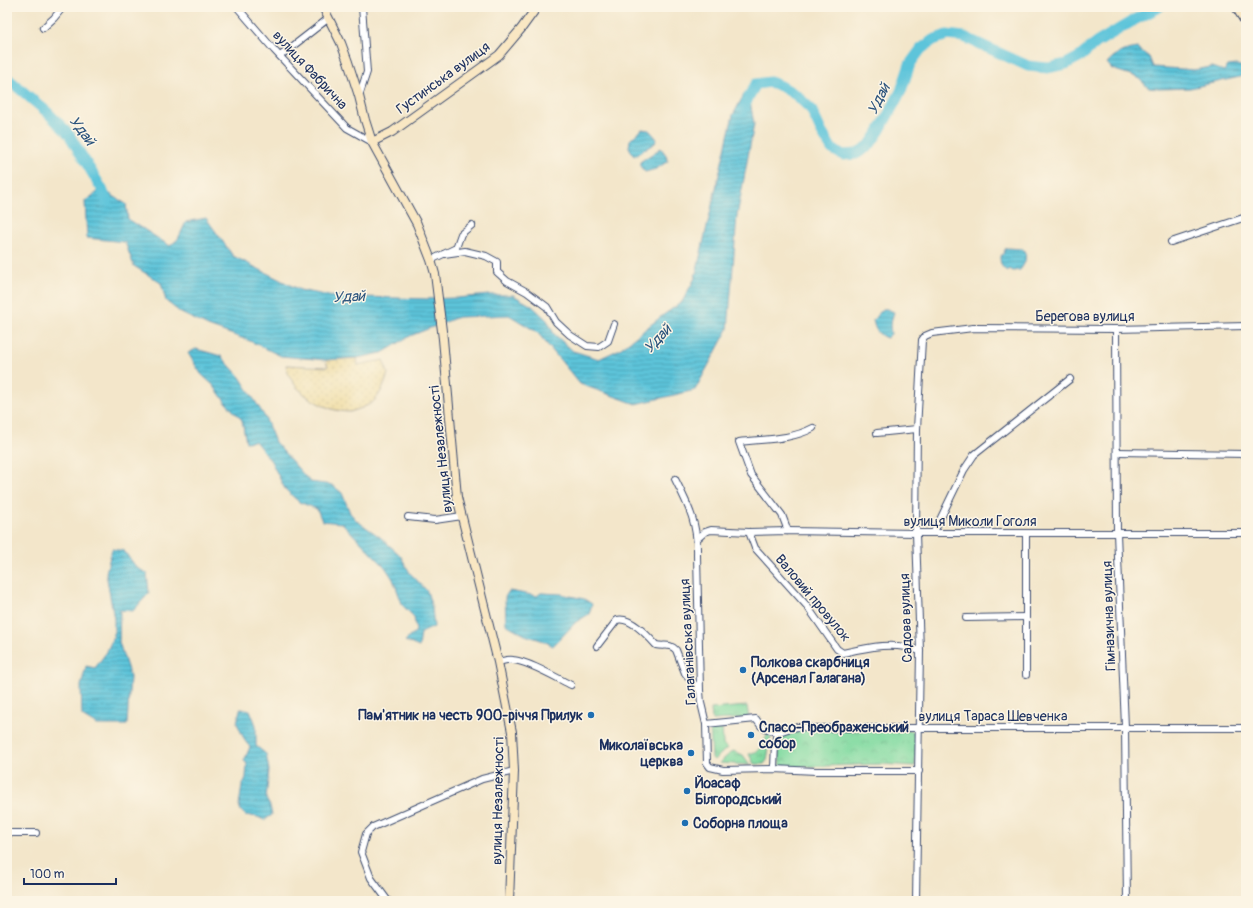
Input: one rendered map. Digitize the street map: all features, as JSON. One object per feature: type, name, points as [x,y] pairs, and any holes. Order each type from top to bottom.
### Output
[{"type":"main road","points":[[323,7],[341,43],[360,96]]},
{"type":"main road","name":"Густинська вулиця","points":[[372,142],[392,132],[499,55],[521,29],[536,7]]},
{"type":"main road","points":[[1236,7],[1246,23]]},
{"type":"main road","name":"вулиця Незалежності","points":[[360,96],[365,120],[372,142],[417,224],[435,274],[443,339],[457,497],[498,662],[512,732],[514,771],[509,901]]},
{"type":"street","points":[[43,28],[54,18],[62,7]]},
{"type":"street","name":"вулиця Фабрична","points":[[237,7],[347,128],[372,142]]},
{"type":"street","name":"вулиця Незалежності","points":[[360,96],[367,72],[362,7]]},
{"type":"street","points":[[280,56],[329,18]]},
{"type":"street","points":[[1171,242],[1246,217]]},
{"type":"street","points":[[431,260],[456,248],[461,234],[472,225]]},
{"type":"street","points":[[444,254],[465,251],[486,256],[497,262],[497,272],[507,281],[527,292],[547,308],[556,322],[570,335],[587,346],[599,347],[608,341],[614,324]]},
{"type":"street","name":"Берегова вулиця","points":[[925,336],[932,332],[973,328],[1116,329],[1246,326]]},
{"type":"street","name":"Гімназична вулиця","points":[[1116,329],[1117,533],[1125,727],[1127,901]]},
{"type":"street","name":"Садова вулиця","points":[[916,901],[920,651],[916,533],[917,429],[920,345],[925,336]]},
{"type":"street","points":[[934,532],[964,470],[974,455],[1070,379]]},
{"type":"street","points":[[788,531],[782,515],[751,475],[739,442],[785,438],[804,433],[813,428]]},
{"type":"street","points":[[877,433],[917,429]]},
{"type":"street","points":[[1117,452],[1246,454]]},
{"type":"street","name":"Галаганівська вулиця","points":[[675,479],[691,510],[697,539],[696,555],[700,691],[706,724],[708,763],[710,767],[723,770],[774,769]]},
{"type":"street","points":[[408,517],[435,520],[462,516]]},
{"type":"street","name":"вулиця Миколи Гоголя","points":[[697,539],[705,532],[711,530],[749,532],[788,531],[916,533],[1246,533]]},
{"type":"street","name":"Валовий провулок","points":[[749,532],[755,548],[798,595],[814,615],[837,649],[843,653],[882,645],[909,647],[920,651]]},
{"type":"street","points":[[1026,533],[1026,675]]},
{"type":"street","points":[[966,618],[1026,617]]},
{"type":"street","points":[[597,646],[617,620],[624,620],[641,629],[656,645],[669,645],[674,647],[685,673],[700,691]]},
{"type":"street","points":[[498,662],[518,660],[571,685]]},
{"type":"street","points":[[706,724],[756,719],[761,726],[772,732],[778,733],[775,742],[774,769],[816,771],[885,770],[919,772]]},
{"type":"street","name":"вулиця Тараса Шевченка","points":[[778,733],[798,726],[812,728],[1246,728]]},
{"type":"street","points":[[388,901],[371,878],[361,852],[366,834],[373,827],[482,779],[514,771]]},
{"type":"street","points":[[7,833],[36,833]]},
{"type":"green space","points":[[747,706],[749,718],[712,720],[711,709]]},
{"type":"green space","points":[[722,725],[723,744],[727,748],[714,760],[712,758],[710,726]]},
{"type":"green space","points":[[789,730],[914,731],[916,743],[915,766],[880,764],[795,767],[781,766],[778,748],[779,739],[783,732]]},
{"type":"green space","points":[[767,734],[771,734],[767,760],[764,764],[754,764],[749,754],[762,747]]},
{"type":"green space","points":[[733,751],[743,755],[750,765],[719,763]]},
{"type":"sand","points":[[357,358],[358,365],[383,360],[388,373],[382,389],[373,402],[350,412],[330,408],[310,398],[294,383],[286,365],[328,367],[326,360]]},
{"type":"water","points":[[1137,48],[1149,57],[1153,67],[1194,70],[1212,67],[1224,71],[1228,66],[1237,65],[1243,67],[1244,76],[1190,88],[1149,88],[1137,77],[1112,69],[1107,63],[1120,52]]},
{"type":"water","points":[[745,93],[749,96],[754,124],[737,216],[728,329],[695,390],[636,404],[580,384],[537,332],[509,315],[458,317],[410,336],[382,353],[357,358],[326,360],[281,356],[250,341],[208,326],[181,313],[166,301],[161,283],[134,266],[125,242],[87,238],[85,201],[102,189],[126,204],[128,219],[170,246],[178,239],[186,222],[206,218],[233,256],[300,290],[330,296],[427,299],[513,295],[532,306],[547,320],[554,334],[573,351],[599,359],[620,349],[682,302],[695,278],[733,115]]},
{"type":"water","points":[[642,129],[649,130],[657,139],[655,143],[634,156],[629,147],[630,140]]},
{"type":"water","points":[[661,148],[668,161],[656,169],[645,172],[640,166],[640,162]]},
{"type":"water","points":[[1006,248],[1023,249],[1025,252],[1025,260],[1020,270],[1013,271],[1010,269],[1007,271],[1002,266],[1000,256]]},
{"type":"water","points":[[883,309],[894,312],[890,325],[891,334],[887,338],[877,332],[873,320]]},
{"type":"water","points":[[196,349],[221,356],[240,377],[265,417],[275,442],[310,482],[332,485],[342,493],[350,513],[357,521],[380,537],[400,555],[410,573],[427,591],[432,608],[434,627],[421,633],[419,647],[405,641],[416,631],[414,617],[403,606],[393,579],[385,567],[342,523],[322,521],[317,509],[299,502],[285,489],[271,461],[255,441],[246,442],[242,420],[227,404],[213,385],[201,374],[188,353]]},
{"type":"water","points":[[112,549],[124,551],[137,568],[147,573],[149,593],[133,611],[120,610],[119,642],[130,677],[127,725],[97,725],[82,716],[81,686],[86,666],[95,668],[106,653],[114,636],[114,619],[106,573]]},
{"type":"water","points":[[509,591],[537,596],[541,593],[561,594],[584,599],[592,604],[589,614],[576,622],[553,646],[544,641],[525,635],[506,624],[505,597]]},
{"type":"water","points":[[240,709],[250,710],[256,725],[256,746],[266,754],[269,770],[266,799],[270,806],[272,815],[264,820],[258,817],[245,815],[241,811],[239,805],[242,786],[246,778],[247,764],[244,761],[250,747],[245,741],[237,723]]},
{"type":"waterway","name":"Удай","points":[[744,108],[756,84],[770,82],[781,86],[796,95],[811,109],[821,131],[832,149],[843,155],[856,154],[869,146],[880,130],[901,91],[910,64],[921,49],[933,40],[947,35],[964,37],[1028,66],[1048,68],[1066,64],[1081,56],[1096,43],[1159,7]]},
{"type":"waterway","name":"Удай","points":[[7,78],[47,112],[68,133],[102,189],[107,202]]},
{"type":"place","name":"Полкова скарбниця (Арсенал Галагана)","points":[[743,670]]},
{"type":"place","name":"Пам'ятник на честь 900-річчя Прилук","points":[[591,715]]},
{"type":"place","name":"Спасо-Преображенський собор","points":[[751,735]]},
{"type":"place","name":"Миколаївська церква","points":[[691,753]]},
{"type":"place","name":"Йоасаф Білгородський","points":[[687,791]]},
{"type":"place","name":"Соборна площа","points":[[685,823]]}]
